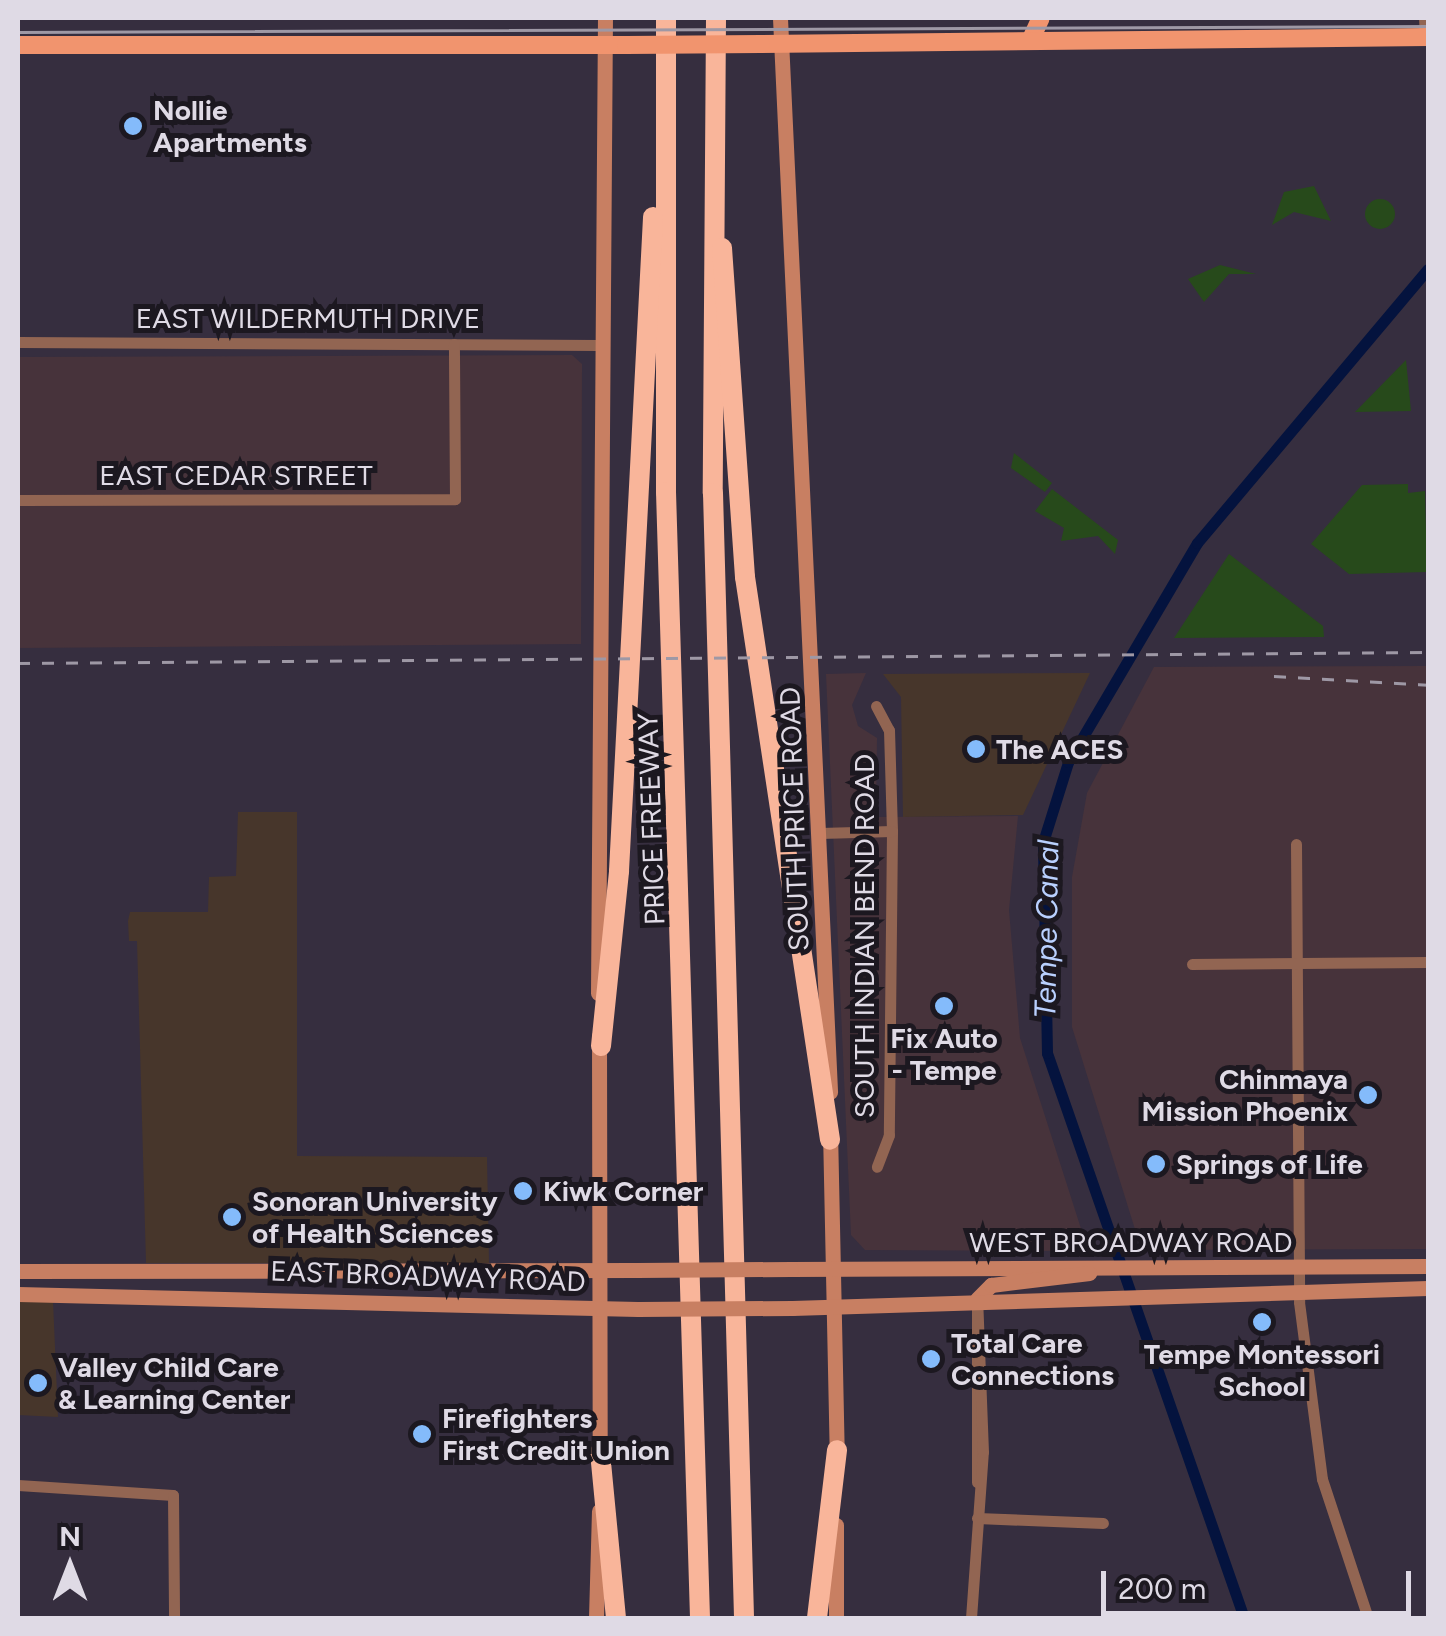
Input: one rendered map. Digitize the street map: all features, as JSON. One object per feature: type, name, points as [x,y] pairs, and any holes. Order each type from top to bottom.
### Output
[{"type":"highway","name":"PRICE FREEWAY","points":[[666,18],[663,120],[700,1618]]},
{"type":"highway","points":[[716,18],[712,202],[744,1618]]},
{"type":"highway","points":[[601,1046],[610,1010],[663,120]]},
{"type":"highway","points":[[712,202],[727,272],[745,577],[830,1140]]},
{"type":"highway","points":[[816,1618],[836,1450]]},
{"type":"highway","points":[[600,1452],[616,1618]]},
{"type":"main road","points":[[596,1618],[601,1046],[599,344],[605,18]]},
{"type":"main road","name":"SOUTH PRICE ROAD","points":[[780,18],[820,833],[836,1307],[836,1618]]},
{"type":"main road","points":[[1031,38],[1041,18]]},
{"type":"main road","points":[[18,45],[780,44],[1426,30]]},
{"type":"main road","points":[[976,1299],[991,1286],[1101,1266]]},
{"type":"main road","name":"WEST BROADWAY ROAD","points":[[834,1268],[1428,1266]]},
{"type":"main road","name":"EAST BROADWAY ROAD","points":[[18,1271],[834,1268]]},
{"type":"main road","points":[[157,1272],[157,1294]]},
{"type":"main road","points":[[310,1272],[310,1294]]},
{"type":"main road","name":"WEST BROADWAY ROAD","points":[[836,1307],[1110,1292],[1428,1288]]},
{"type":"main road","name":"EAST BROADWAY ROAD","points":[[18,1294],[310,1294],[638,1309],[836,1307]]},
{"type":"street","name":"EAST WILDERMUTH DRIVE","points":[[18,342],[599,344]]},
{"type":"street","name":"EAST CEDAR STREET","points":[[18,500],[455,499],[454,344]]},
{"type":"street","name":"SOUTH INDIAN BEND ROAD","points":[[876,706],[888,730],[892,832],[890,1135],[877,1167]]},
{"type":"street","points":[[820,833],[892,832]]},
{"type":"street","points":[[1296,844],[1298,1288],[1322,1479],[1368,1618]]},
{"type":"street","points":[[1192,964],[1428,962]]},
{"type":"street","points":[[976,1299],[970,1382],[977,1482]]},
{"type":"street","points":[[971,1618],[982,1399],[976,1299]]},
{"type":"street","points":[[970,1382],[982,1399]]},
{"type":"street","points":[[18,1485],[173,1495],[174,1618]]},
{"type":"street","points":[[977,1518],[1103,1523]]},
{"type":"shaded area","points":[[572,355],[582,364],[581,644],[18,648],[18,357]]},
{"type":"shaded area","points":[[1428,666],[1428,1249],[1155,1250],[1139,1242],[1072,1027],[1072,877],[1087,793],[1154,667]]},
{"type":"shaded area","points":[[866,673],[852,705],[858,726],[877,738],[876,817],[1018,816],[1009,910],[1020,1038],[1084,1238],[1075,1251],[865,1250],[851,1235],[826,674]]},
{"type":"shaded area","name":"The ACES","points":[[1090,673],[1023,815],[903,817],[901,697],[883,674]]},
{"type":"shaded area","points":[[238,812],[297,812],[297,1156],[487,1157],[489,1263],[146,1263],[137,941],[129,941],[128,921],[130,912],[208,912],[209,877],[236,876]]},
{"type":"shaded area","name":"Valley Child Care & Learning Center","points":[[53,1301],[58,1417],[18,1415],[18,1302]]},
{"type":"green space","points":[[1314,186],[1331,221],[1294,212],[1272,225],[1284,192]]},
{"type":"green space","points":[[1380,199],[1394,208],[1395,214],[1386,228],[1380,229],[1366,220],[1365,214],[1374,200]]},
{"type":"green space","points":[[1220,265],[1256,274],[1229,274],[1204,302],[1188,279]]},
{"type":"green space","points":[[1406,360],[1411,411],[1355,412]]},
{"type":"green space","points":[[1014,453],[1052,483],[1045,492],[1011,468]]},
{"type":"green space","points":[[1408,484],[1408,493],[1425,491],[1427,572],[1349,574],[1311,544],[1362,485]]},
{"type":"green space","points":[[1052,489],[1118,540],[1115,554],[1098,536],[1061,541],[1064,528],[1035,511]]},
{"type":"green space","points":[[1229,554],[1323,626],[1324,637],[1174,638]]},
{"type":"waterway","name":"Tempe Canal","points":[[1244,1618],[1047,1053],[1043,842],[1068,762],[1197,543],[1428,269]]},
{"type":"tram line","points":[[18,32],[1428,26]]},
{"type":"railway","points":[[18,663],[1428,652]]},
{"type":"railway","points":[[1274,676],[1428,685]]},
{"type":"place","name":"Nollie Apartments","points":[[133,126]]},
{"type":"place","name":"The ACES","points":[[976,749]]},
{"type":"place","name":"Fix Auto - Tempe","points":[[944,1006]]},
{"type":"place","name":"Chinmaya Mission Phoenix","points":[[1368,1095]]},
{"type":"place","name":"Springs of Life","points":[[1156,1164]]},
{"type":"place","name":"Kiwk Corner","points":[[523,1191]]},
{"type":"place","name":"Sonoran University of Health Sciences","points":[[232,1217]]},
{"type":"place","name":"Tempe Montessori School","points":[[1262,1322]]},
{"type":"place","name":"Total Care Connections","points":[[931,1359]]},
{"type":"place","name":"Valley Child Care & Learning Center","points":[[38,1383]]},
{"type":"place","name":"Firefighters First Credit Union","points":[[422,1434]]}]
